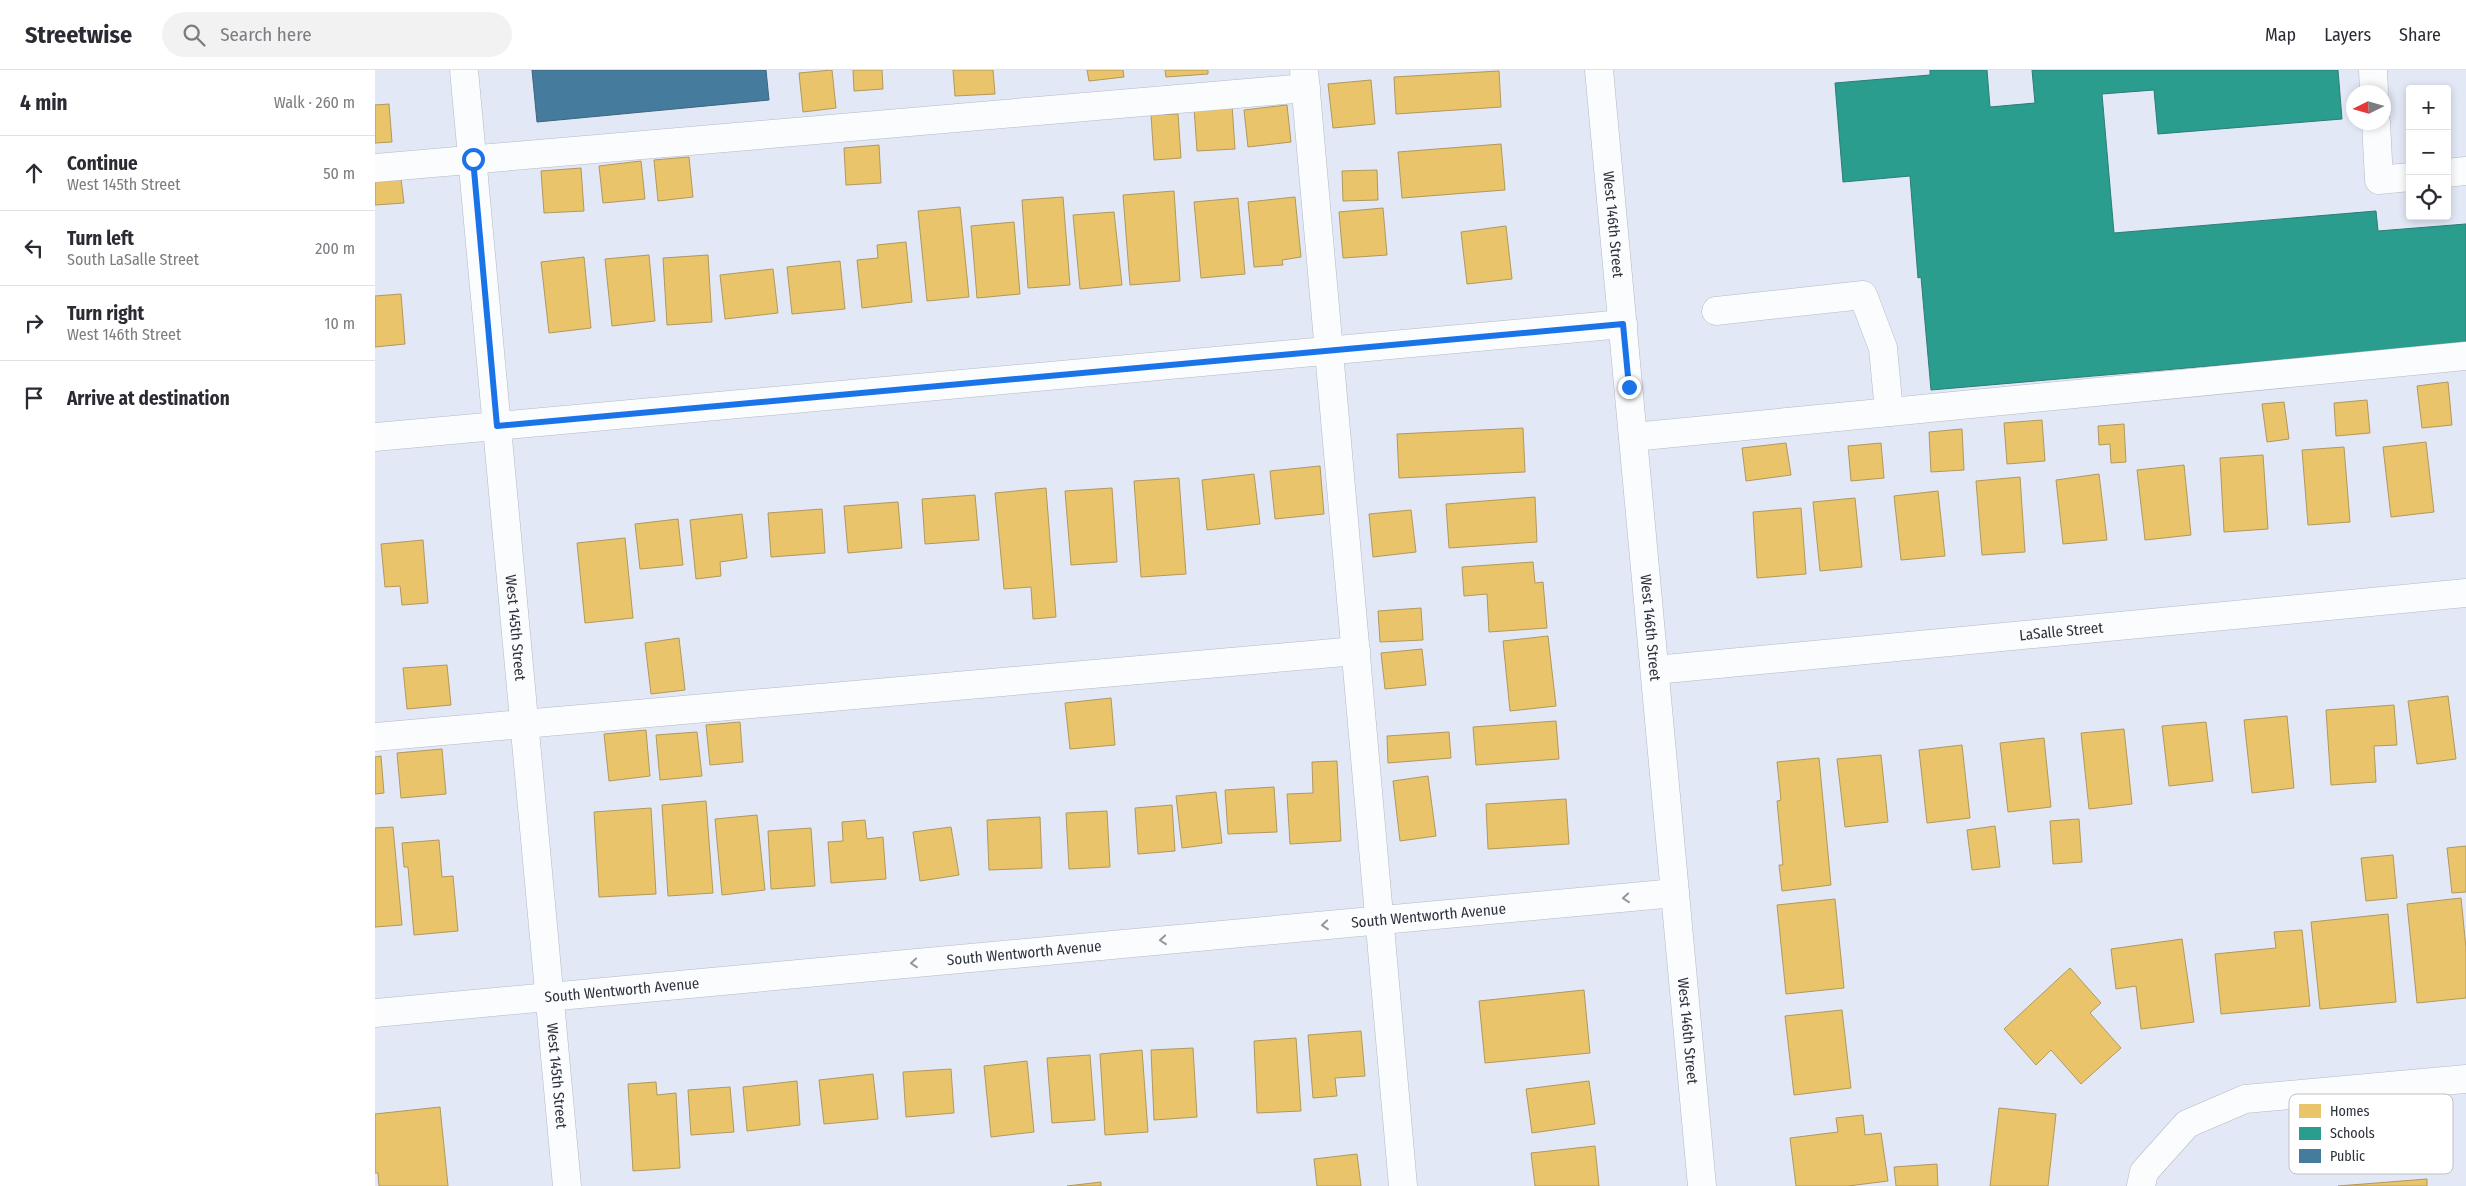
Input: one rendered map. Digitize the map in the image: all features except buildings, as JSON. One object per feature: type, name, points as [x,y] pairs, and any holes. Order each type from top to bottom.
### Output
[{"type":"street","name":"West 145th Street","points":[[464,70],[567,1186]]},
{"type":"street","name":"West 146th Street","points":[[1599,70],[1702,1186]]},
{"type":"street","points":[[2373,70],[2374,85]]},
{"type":"street","points":[[375,168],[1305,79],[1403,1186]]},
{"type":"street","points":[[2376,130],[2379,180],[2406,177]]},
{"type":"street","points":[[2451,173],[2466,171]]},
{"type":"street","points":[[1716,311],[1863,295],[1883,348],[1889,412]]},
{"type":"street","points":[[375,438],[1623,324]]},
{"type":"street","points":[[1633,437],[2466,356]]},
{"type":"street","name":"LaSalle Street","points":[[1655,670],[2466,593]]},
{"type":"street","points":[[375,738],[1356,651]]},
{"type":"street","name":"South Wentworth Avenue","points":[[375,1012],[1675,893]]},
{"type":"street","points":[[2300,1094],[2466,1079]]},
{"type":"street","points":[[2141,1186],[2144,1172],[2187,1124],[2245,1099],[2289,1095]]},
{"type":"route","points":[[473,159],[497,426],[1623,324],[1629,387]]}]
